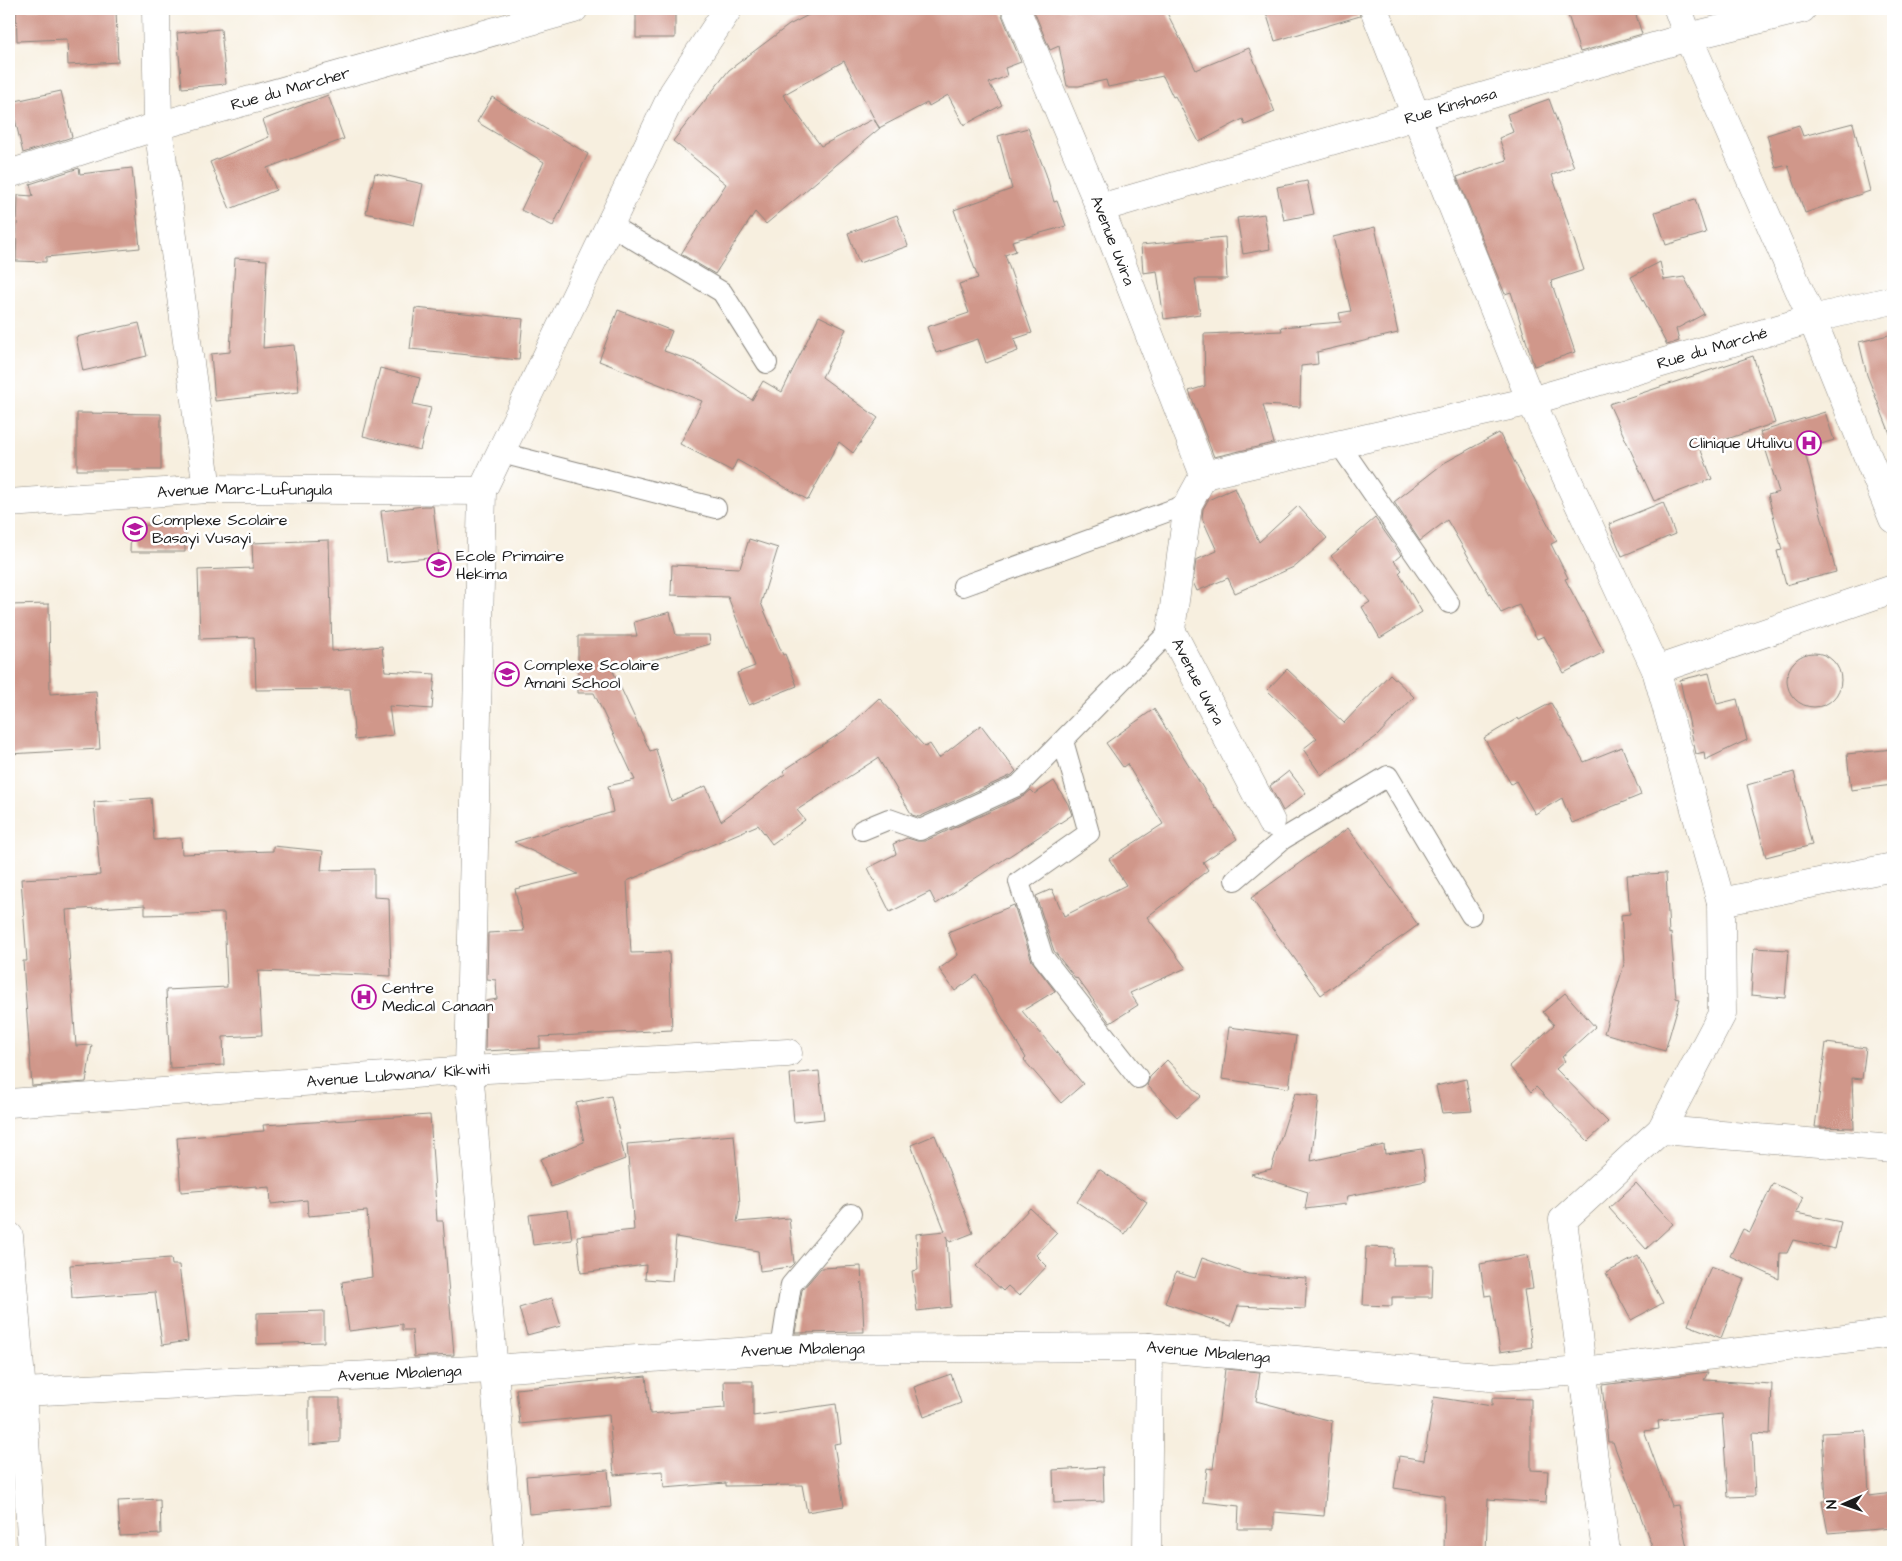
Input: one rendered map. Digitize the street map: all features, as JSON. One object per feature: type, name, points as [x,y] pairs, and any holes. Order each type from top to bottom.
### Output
[{"type":"street","points":[[156,9],[158,126],[207,489]]},
{"type":"street","name":"Rue du Marcher","points":[[9,174],[158,126],[574,9]]},
{"type":"street","points":[[508,1552],[469,1070],[482,491],[673,93],[728,9]]},
{"type":"street","name":"Avenue Uvira","points":[[1016,9],[1100,208],[1204,475],[1188,504],[1172,630],[1277,831]]},
{"type":"street","points":[[1374,9],[1531,401],[1656,670],[1721,902],[1722,1014],[1661,1130],[1563,1220],[1606,1552]]},
{"type":"street","points":[[1678,9],[1688,37],[1812,319],[1893,520]]},
{"type":"street","name":"Rue Kinshasa","points":[[1100,208],[1688,37],[1802,9]]},
{"type":"street","name":"Rue du Marché","points":[[1531,401],[1812,319],[1893,300]]},
{"type":"street","points":[[1204,475],[1531,401]]},
{"type":"street","name":"Avenue Marc-Lufungula","points":[[9,503],[207,489],[482,491]]},
{"type":"street","points":[[1656,670],[1893,589]]},
{"type":"street","points":[[1721,902],[1893,867]]},
{"type":"street","name":"Avenue Lubwana/ Kikwiti","points":[[9,1103],[469,1070],[788,1053]]},
{"type":"street","points":[[1661,1130],[1893,1149]]},
{"type":"street","points":[[9,1236],[22,1392],[32,1552]]},
{"type":"street","name":"Avenue Mbalenga","points":[[22,1392],[492,1369],[781,1349],[1149,1347],[1490,1377],[1584,1371],[1893,1333]]},
{"type":"street","points":[[1147,1552],[1149,1347]]},
{"type":"lane","points":[[610,225],[722,292],[767,363]]},
{"type":"lane","points":[[1339,444],[1449,602]]},
{"type":"lane","points":[[501,453],[716,508]]},
{"type":"lane","points":[[962,586],[1188,504]]},
{"type":"lane","points":[[862,830],[889,819],[920,830],[1020,785],[1172,630]]},
{"type":"lane","points":[[1063,741],[1088,833],[1019,882],[1044,956],[1138,1078]]},
{"type":"lane","points":[[1235,880],[1277,831],[1388,776],[1471,915]]},
{"type":"lane","points":[[781,1349],[790,1285],[851,1214]]},
{"type":"building","points":[[16,9],[116,9],[118,62],[68,65],[67,39],[17,41]]},
{"type":"building","points":[[636,9],[675,9],[675,38],[636,38]]},
{"type":"building","points":[[820,9],[1001,9],[1021,62],[1005,68],[1007,76],[989,83],[1002,105],[964,125],[948,95],[929,106],[927,103],[880,128],[766,224],[755,212],[715,274],[681,254],[726,184],[673,141],[729,70],[789,25]],"holes":[[[844,61],[877,124],[873,119],[821,146],[783,95]]]},
{"type":"building","points":[[1033,9],[1165,9],[1196,70],[1249,48],[1275,112],[1245,125],[1243,119],[1199,142],[1163,76],[1108,87],[1106,80],[1079,86],[1067,86],[1059,46],[1050,50]]},
{"type":"building","points":[[1265,9],[1359,9],[1360,16],[1275,41]]},
{"type":"building","points":[[1566,9],[1634,9],[1642,34],[1580,52]]},
{"type":"building","points":[[221,29],[226,84],[182,88],[177,33]]},
{"type":"building","points":[[61,91],[72,137],[23,153],[11,102]]},
{"type":"building","points":[[328,95],[344,139],[267,168],[276,190],[230,209],[210,162],[269,137],[263,120]]},
{"type":"building","points":[[492,97],[588,154],[553,226],[521,210],[544,162],[477,122]]},
{"type":"building","points":[[1549,99],[1574,167],[1552,175],[1584,270],[1551,281],[1575,352],[1534,366],[1511,292],[1505,294],[1457,177],[1507,160],[1499,138],[1513,132],[1507,114]]},
{"type":"building","points":[[1853,123],[1870,191],[1805,213],[1788,165],[1776,168],[1767,135],[1799,125],[1803,136]]},
{"type":"building","points":[[1028,128],[1046,174],[1054,202],[1057,201],[1066,226],[1012,241],[1016,251],[1005,255],[1032,333],[1014,339],[1018,351],[986,363],[978,339],[936,353],[927,327],[969,313],[959,284],[978,278],[954,210],[1012,189],[998,136]]},
{"type":"building","points":[[79,168],[80,174],[132,168],[140,248],[46,257],[46,262],[16,261],[18,195],[33,196],[30,184]]},
{"type":"building","points":[[375,173],[423,184],[414,225],[366,213]]},
{"type":"building","points":[[1307,181],[1314,214],[1284,220],[1277,187]]},
{"type":"building","points":[[1695,199],[1706,233],[1666,245],[1655,212]]},
{"type":"building","points":[[1264,214],[1270,249],[1243,254],[1237,218]]},
{"type":"building","points":[[897,215],[908,246],[859,263],[848,233]]},
{"type":"building","points":[[1375,227],[1398,333],[1317,352],[1318,364],[1301,366],[1300,407],[1263,405],[1274,443],[1214,457],[1189,391],[1205,386],[1204,334],[1282,331],[1281,327],[1341,322],[1339,313],[1351,311],[1333,237]]},
{"type":"building","points":[[1225,237],[1227,279],[1195,279],[1200,314],[1164,319],[1157,271],[1143,273],[1141,245]]},
{"type":"building","points":[[235,258],[267,260],[263,348],[294,345],[299,392],[215,401],[211,354],[230,352]]},
{"type":"building","points":[[1660,262],[1664,280],[1684,277],[1704,314],[1676,329],[1679,341],[1667,345],[1631,277]]},
{"type":"building","points":[[415,308],[523,319],[519,360],[410,349]]},
{"type":"building","points":[[618,310],[672,331],[664,351],[695,362],[752,400],[763,381],[782,392],[819,316],[846,329],[822,377],[878,418],[853,453],[839,442],[808,500],[737,460],[732,471],[680,444],[702,401],[599,361]]},
{"type":"building","points":[[139,323],[147,356],[83,371],[76,337]]},
{"type":"building","points":[[1893,334],[1893,436],[1891,436],[1867,375],[1859,342]]},
{"type":"building","points":[[1753,356],[1775,423],[1700,448],[1712,479],[1654,501],[1609,404]]},
{"type":"building","points":[[380,368],[420,378],[413,404],[431,408],[420,450],[363,436]]},
{"type":"building","points":[[1825,412],[1834,440],[1804,449],[1836,572],[1786,585],[1777,551],[1782,550],[1768,495],[1779,492],[1760,432]]},
{"type":"building","points":[[77,413],[161,414],[161,470],[77,470]]},
{"type":"building","points":[[1499,433],[1557,541],[1551,544],[1568,578],[1565,579],[1604,652],[1564,673],[1544,636],[1537,639],[1519,605],[1501,613],[1447,520],[1420,541],[1394,502],[1444,463]]},
{"type":"building","points":[[1235,488],[1259,542],[1298,506],[1327,538],[1296,566],[1235,593],[1228,578],[1197,591],[1193,582],[1196,560],[1217,551],[1202,518],[1203,509],[1208,500]]},
{"type":"building","points":[[1663,502],[1675,534],[1622,556],[1609,524]]},
{"type":"building","points":[[433,506],[439,557],[387,562],[381,511]]},
{"type":"building","points":[[1375,518],[1401,555],[1394,561],[1402,570],[1399,573],[1422,612],[1380,638],[1362,607],[1370,602],[1331,556]]},
{"type":"building","points":[[131,525],[185,526],[185,552],[130,552]]},
{"type":"building","points":[[749,539],[778,548],[761,603],[783,655],[785,654],[797,686],[749,705],[737,673],[755,666],[728,597],[671,595],[672,565],[740,568]]},
{"type":"building","points":[[329,540],[332,651],[382,646],[385,671],[435,674],[432,709],[389,706],[393,735],[355,740],[350,689],[256,690],[254,637],[200,639],[198,570],[253,568],[252,543]]},
{"type":"building","points":[[49,604],[50,694],[96,691],[100,749],[9,754],[9,605]]},
{"type":"building","points":[[670,612],[676,635],[709,635],[710,644],[613,671],[650,751],[656,749],[671,801],[706,786],[721,821],[785,774],[783,771],[845,730],[879,698],[925,747],[930,744],[939,758],[981,725],[1016,771],[1012,775],[919,817],[912,815],[878,758],[797,810],[805,820],[772,844],[758,825],[627,881],[631,953],[669,952],[672,1030],[540,1037],[540,1048],[485,1051],[486,1001],[497,999],[496,980],[487,979],[488,933],[524,931],[515,889],[578,874],[514,842],[613,812],[608,786],[635,780],[594,693],[578,693],[578,636],[637,636],[634,622]]},
{"type":"building","points":[[1814,653],[1824,655],[1833,661],[1839,670],[1841,680],[1839,690],[1833,699],[1824,705],[1814,707],[1804,705],[1795,699],[1789,690],[1787,680],[1789,670],[1795,661],[1804,655]]},
{"type":"building","points":[[1287,669],[1344,723],[1390,674],[1414,697],[1376,737],[1321,775],[1303,749],[1317,738],[1267,690]]},
{"type":"building","points":[[1709,673],[1717,704],[1737,699],[1747,740],[1705,760],[1704,752],[1696,754],[1680,680]]},
{"type":"building","points":[[1551,703],[1584,762],[1622,747],[1641,795],[1572,823],[1562,798],[1535,814],[1516,781],[1511,784],[1484,738],[1518,718],[1519,720]]},
{"type":"building","points":[[1154,709],[1216,809],[1237,839],[1203,862],[1208,870],[1147,917],[1186,968],[1130,993],[1138,1005],[1110,1023],[1077,978],[1054,951],[1036,896],[1052,889],[1064,916],[1126,885],[1109,859],[1163,824],[1127,764],[1123,767],[1106,743]]},
{"type":"building","points":[[1893,749],[1893,785],[1851,790],[1847,754]]},
{"type":"building","points":[[1289,771],[1306,793],[1283,811],[1270,786]]},
{"type":"building","points":[[1794,772],[1812,845],[1766,857],[1747,785]]},
{"type":"building","points":[[1054,781],[1068,804],[1072,815],[936,904],[930,892],[890,912],[868,868],[896,854],[893,844],[907,838],[925,841],[1024,796],[1031,790],[1035,794]]},
{"type":"building","points":[[151,798],[154,840],[181,838],[182,854],[273,851],[273,846],[323,851],[321,870],[374,869],[374,897],[389,898],[391,976],[258,971],[262,1035],[223,1037],[224,1065],[170,1068],[166,990],[227,987],[224,913],[145,915],[145,905],[66,910],[76,1046],[92,1045],[86,1082],[32,1086],[23,961],[27,961],[21,879],[100,875],[94,802]]},
{"type":"building","points":[[1348,828],[1418,925],[1321,995],[1251,898]]},
{"type":"building","points":[[1666,873],[1669,934],[1671,933],[1676,998],[1680,999],[1665,1051],[1604,1033],[1624,964],[1621,915],[1630,914],[1627,875]]},
{"type":"building","points":[[1014,905],[1032,961],[1055,991],[1022,1011],[1083,1084],[1061,1103],[1024,1060],[1026,1058],[977,975],[955,991],[939,969],[958,955],[948,932]]},
{"type":"building","points":[[1754,948],[1789,950],[1785,998],[1751,995]]},
{"type":"building","points":[[1565,993],[1595,1027],[1562,1057],[1565,1061],[1556,1069],[1608,1122],[1588,1141],[1536,1087],[1531,1092],[1509,1066],[1554,1025],[1543,1012]]},
{"type":"building","points":[[1229,1027],[1296,1036],[1289,1088],[1222,1079]]},
{"type":"building","points":[[1826,1043],[1866,1048],[1862,1079],[1852,1078],[1854,1128],[1815,1127]]},
{"type":"building","points":[[1167,1060],[1201,1096],[1177,1117],[1147,1085],[1150,1077]]},
{"type":"building","points":[[819,1071],[824,1119],[794,1122],[790,1074]]},
{"type":"building","points":[[1466,1079],[1472,1111],[1442,1113],[1436,1086]]},
{"type":"building","points":[[1295,1093],[1319,1096],[1311,1161],[1384,1145],[1385,1154],[1422,1149],[1426,1181],[1348,1196],[1346,1204],[1305,1209],[1308,1192],[1251,1174],[1271,1169]]},
{"type":"building","points":[[611,1096],[625,1159],[551,1187],[540,1159],[584,1142],[576,1103]]},
{"type":"building","points":[[430,1115],[437,1221],[443,1221],[454,1355],[414,1357],[412,1330],[402,1330],[402,1324],[349,1331],[342,1282],[372,1277],[367,1211],[308,1216],[307,1200],[271,1204],[270,1187],[257,1188],[257,1186],[181,1192],[177,1138],[264,1131],[263,1125]]},
{"type":"building","points":[[734,1135],[740,1204],[737,1222],[789,1218],[794,1263],[790,1267],[760,1271],[758,1251],[676,1237],[672,1281],[645,1279],[646,1265],[581,1273],[577,1236],[634,1230],[627,1144]]},
{"type":"building","points":[[935,1135],[973,1233],[950,1242],[947,1236],[951,1307],[917,1311],[912,1271],[918,1270],[916,1234],[945,1231],[911,1145]]},
{"type":"building","points":[[1099,1169],[1147,1202],[1125,1234],[1077,1202]]},
{"type":"building","points":[[1636,1183],[1673,1224],[1646,1249],[1609,1208]]},
{"type":"building","points":[[1773,1183],[1803,1197],[1796,1213],[1841,1222],[1835,1249],[1793,1240],[1787,1253],[1780,1253],[1779,1279],[1730,1256],[1743,1229],[1750,1232]]},
{"type":"building","points":[[1030,1208],[1057,1233],[1036,1255],[1047,1266],[1019,1296],[1008,1286],[1003,1291],[976,1266]]},
{"type":"building","points":[[568,1210],[572,1240],[533,1245],[529,1215]]},
{"type":"building","points":[[1366,1247],[1394,1248],[1393,1265],[1433,1265],[1432,1297],[1392,1297],[1392,1306],[1363,1305]]},
{"type":"building","points":[[1528,1255],[1533,1289],[1524,1290],[1532,1347],[1500,1352],[1491,1295],[1485,1296],[1480,1264]]},
{"type":"building","points":[[1638,1256],[1663,1303],[1631,1320],[1606,1273]]},
{"type":"building","points":[[171,1258],[172,1265],[179,1265],[188,1341],[162,1345],[155,1292],[72,1298],[70,1265]]},
{"type":"building","points":[[1202,1258],[1248,1274],[1307,1278],[1305,1309],[1238,1306],[1231,1326],[1165,1303],[1176,1272],[1195,1278]]},
{"type":"building","points":[[861,1266],[864,1332],[795,1333],[802,1290],[821,1268]]},
{"type":"building","points":[[1711,1266],[1744,1279],[1721,1338],[1688,1325]]},
{"type":"building","points":[[552,1298],[561,1326],[527,1335],[519,1308]]},
{"type":"building","points":[[324,1311],[324,1342],[257,1344],[257,1313]]},
{"type":"building","points":[[1225,1369],[1260,1372],[1256,1401],[1332,1421],[1324,1516],[1274,1512],[1274,1529],[1238,1529],[1239,1506],[1203,1502],[1207,1468],[1213,1469]]},
{"type":"building","points":[[1708,1372],[1704,1380],[1772,1384],[1770,1434],[1752,1433],[1755,1496],[1728,1497],[1722,1414],[1658,1421],[1659,1429],[1644,1431],[1671,1506],[1678,1505],[1688,1552],[1654,1552],[1613,1442],[1608,1442],[1602,1385]]},
{"type":"building","points":[[951,1374],[961,1403],[924,1417],[914,1387]]},
{"type":"building","points":[[646,1376],[650,1414],[725,1408],[724,1381],[753,1381],[753,1416],[836,1404],[841,1443],[834,1444],[844,1506],[807,1512],[802,1485],[726,1486],[726,1483],[664,1488],[663,1471],[614,1475],[609,1415],[520,1424],[516,1389]]},
{"type":"building","points":[[1434,1397],[1492,1406],[1492,1398],[1531,1399],[1531,1470],[1548,1471],[1546,1503],[1488,1499],[1486,1552],[1444,1552],[1445,1496],[1394,1488],[1399,1456],[1424,1460]]},
{"type":"building","points":[[309,1398],[340,1398],[340,1442],[309,1445]]},
{"type":"building","points":[[1866,1431],[1869,1496],[1893,1493],[1893,1528],[1828,1533],[1822,1501],[1826,1501],[1822,1433]]},
{"type":"building","points":[[1103,1467],[1104,1501],[1054,1503],[1053,1470]]},
{"type":"building","points":[[608,1470],[611,1507],[529,1514],[526,1476]]},
{"type":"building","points":[[160,1499],[161,1534],[120,1536],[118,1501]]},
{"type":"place","name":"Clinique Utulivu","points":[[1809,443]]},
{"type":"place","name":"Complexe Scolaire Basayi Vusayi","points":[[135,529]]},
{"type":"place","name":"Ecole Primaire Hekima","points":[[439,565]]},
{"type":"place","name":"Complexe Scolaire Amani School","points":[[507,674]]},
{"type":"place","name":"Centre Medical Canaan","points":[[364,997]]}]
